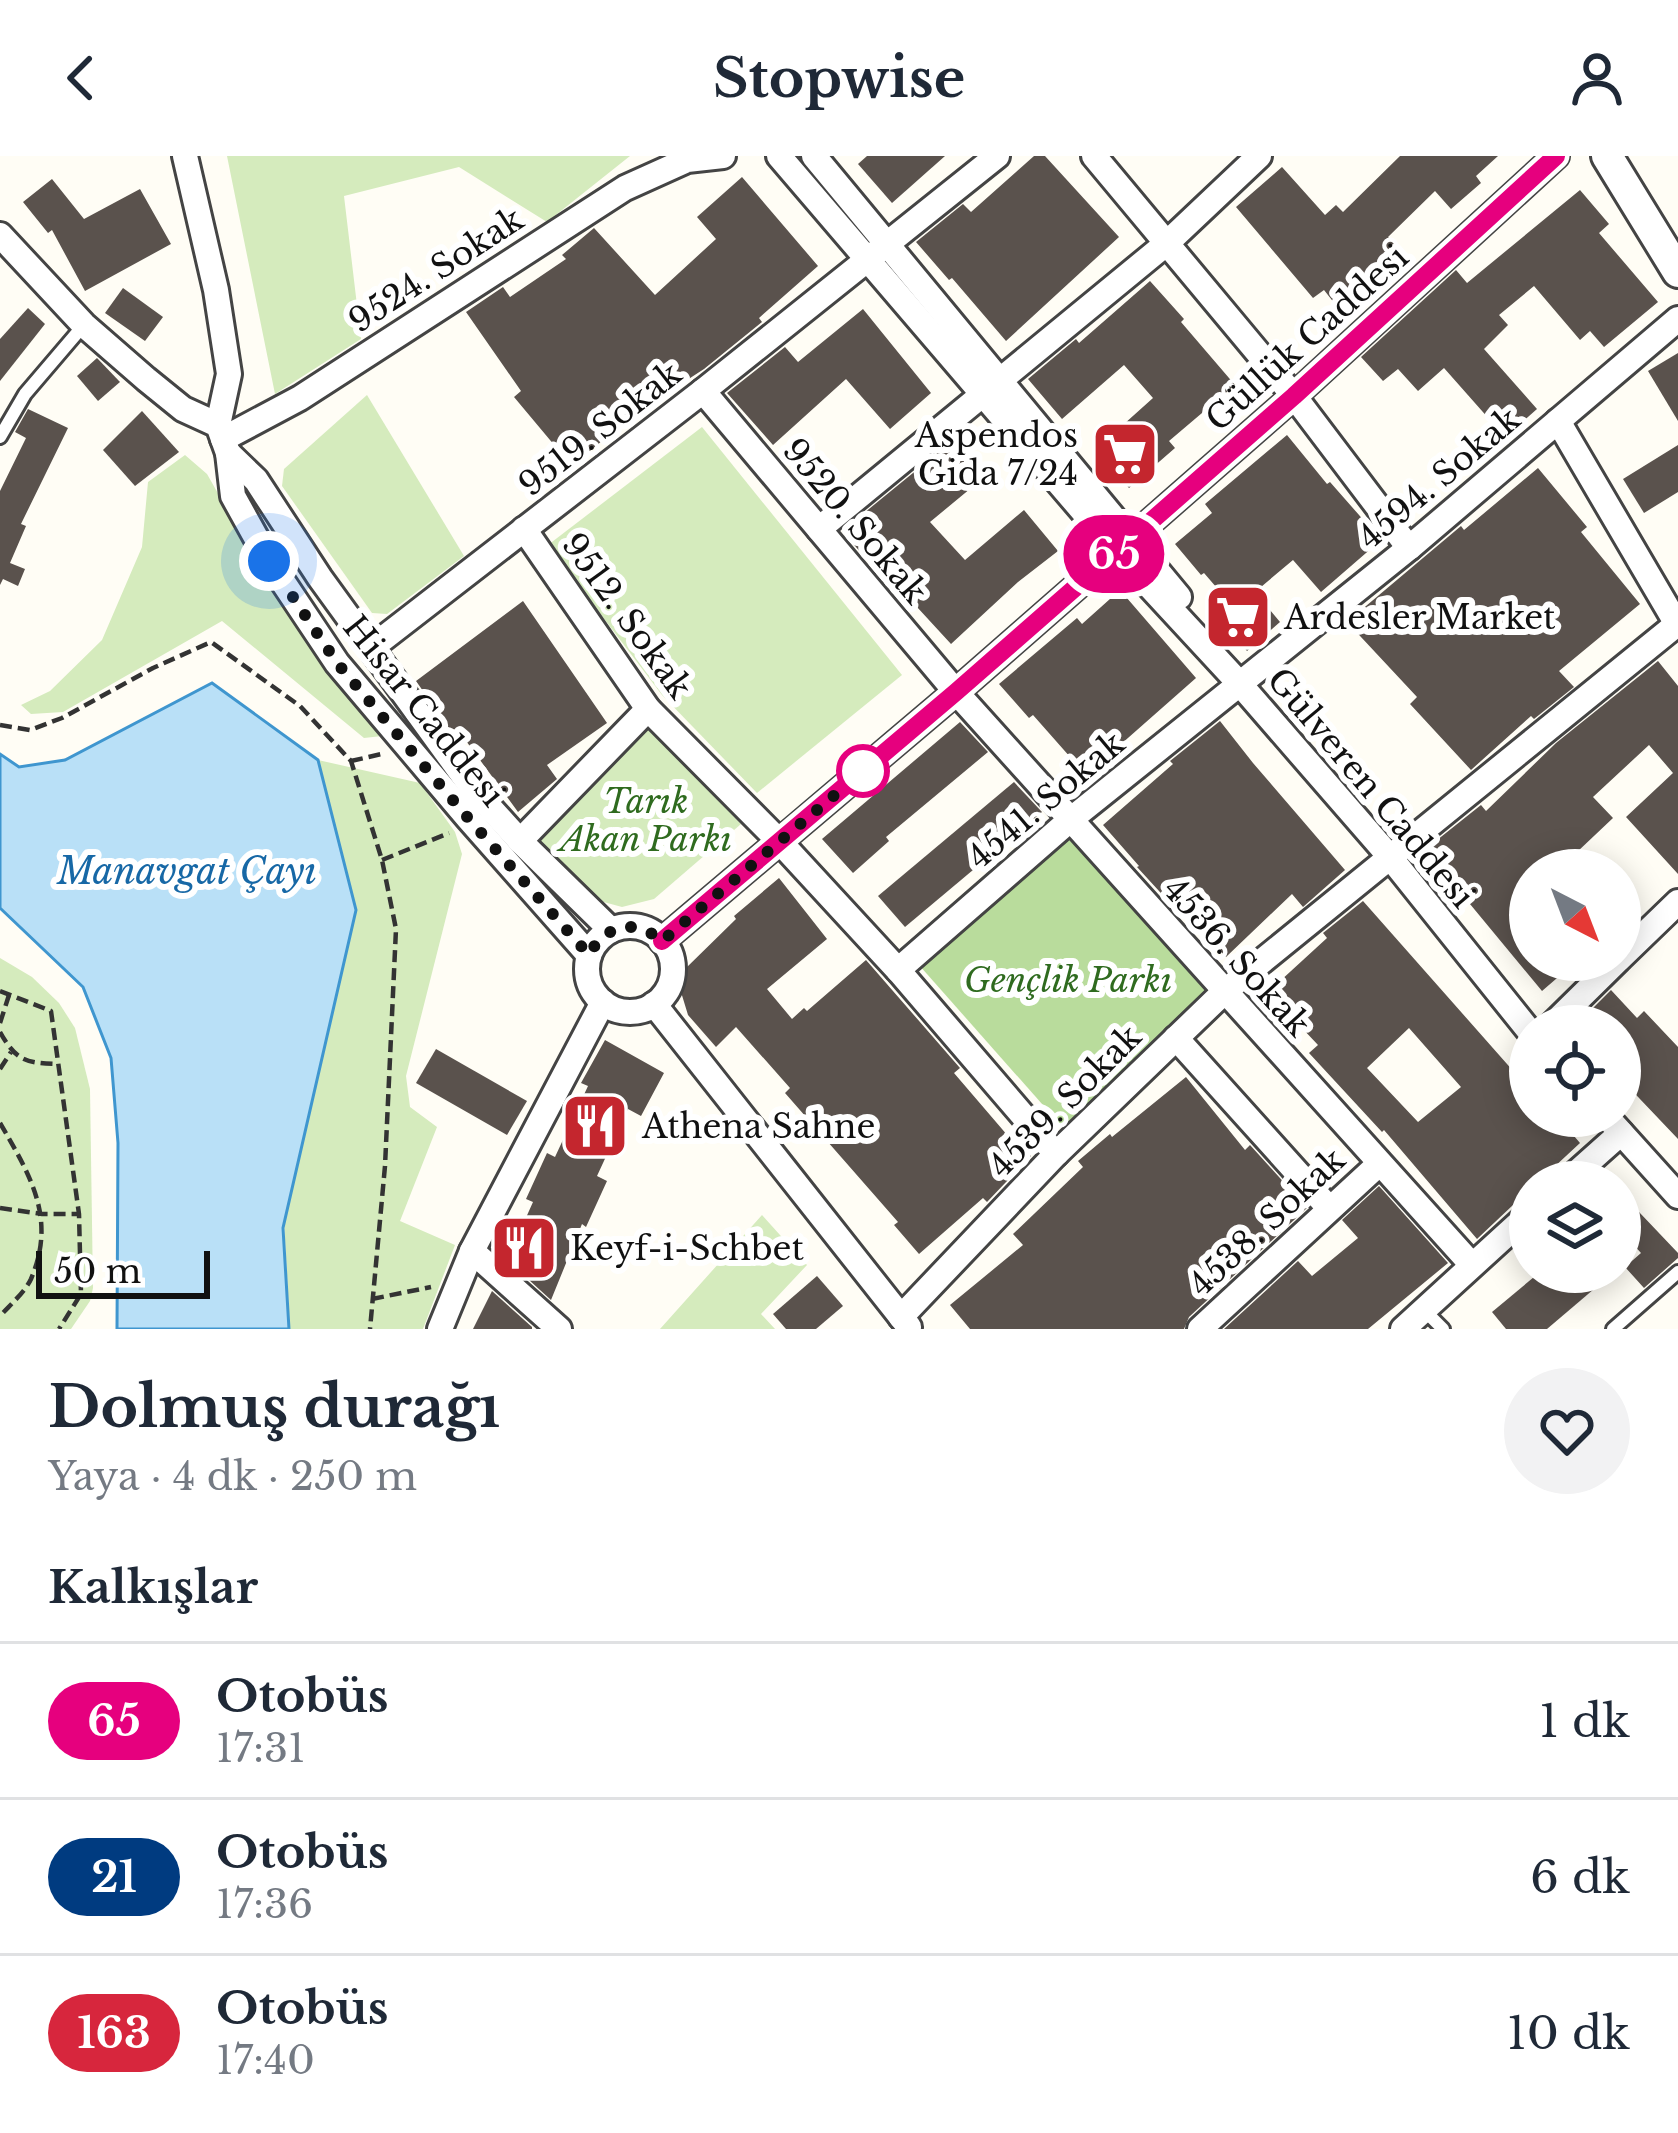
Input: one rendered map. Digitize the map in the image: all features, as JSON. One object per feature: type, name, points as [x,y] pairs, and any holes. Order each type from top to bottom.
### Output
[{"type":"street","points":[[185,156],[216,290],[229,374],[223,439]]},
{"type":"street","name":"9524. Sokak","points":[[223,439],[300,398],[625,188],[689,158],[723,156]]},
{"type":"street","name":"Gülveren Caddesi","points":[[779,156],[878,252],[1390,857],[1509,1006]]},
{"type":"street","name":"Gülveren Caddesi","points":[[814,156],[878,252]]},
{"type":"street","name":"9519. Sokak","points":[[371,648],[704,391],[997,156]]},
{"type":"street","points":[[1094,156],[1294,396],[1408,548]]},
{"type":"street","points":[[819,529],[1167,244],[1259,156]]},
{"type":"street","name":"Güllük Caddesi","points":[[662,941],[1294,396],[1556,156]]},
{"type":"street","points":[[1607,156],[1678,272]]},
{"type":"street","points":[[0,236],[84,325],[223,439],[473,789],[611,931]]},
{"type":"street","name":"4594. Sokak","points":[[1242,681],[1408,548],[1678,319]]},
{"type":"street","name":"9520. Sokak","points":[[704,391],[956,692]]},
{"type":"street","points":[[1558,421],[1677,625]]},
{"type":"street","name":"Hisar Caddesi","points":[[223,439],[233,496],[269,561],[337,663],[589,955]]},
{"type":"street","name":"9512. Sokak","points":[[524,530],[648,709],[898,970],[1056,1154]]},
{"type":"street","name":"4539. Sokak","points":[[905,1323],[1056,1154],[1224,992],[1677,625]]},
{"type":"street","name":"4541. Sokak","points":[[898,970],[1070,820],[1242,681]]},
{"type":"street","name":"4536. Sokak","points":[[956,692],[1472,1265]]},
{"type":"street","points":[[520,842],[648,709]]},
{"type":"street","points":[[1641,938],[1678,902]]},
{"type":"street","points":[[633,926],[662,941],[673,972],[665,993],[654,1004],[638,1011],[616,1010],[591,988],[589,955],[611,931],[633,926]]},
{"type":"street","points":[[1572,1005],[1597,981]]},
{"type":"street","points":[[440,1329],[472,1251],[603,1002]]},
{"type":"street","points":[[654,1004],[905,1323]]},
{"type":"street","points":[[1176,1038],[1329,1208]]},
{"type":"street","points":[[1583,1161],[1603,1137]]},
{"type":"street","points":[[1626,1137],[1678,1196]]},
{"type":"street","name":"4538. Sokak","points":[[1200,1329],[1379,1164]]},
{"type":"street","points":[[1403,1329],[1509,1232]]},
{"type":"street","points":[[472,1251],[559,1329]]},
{"type":"lane","points":[[0,437],[25,394],[84,325]]},
{"type":"lane","points":[[1613,1329],[1678,1272]]},
{"type":"lane","points":[[1424,1310],[1443,1329]]},
{"type":"path","points":[[0,725],[30,730],[212,642],[300,706],[351,761],[382,860],[397,929],[385,1166],[370,1329]]},
{"type":"path","points":[[351,761],[385,754],[402,740]]},
{"type":"path","points":[[382,860],[473,824]]},
{"type":"path","points":[[0,991],[50,1011],[79,1214],[81,1294],[59,1329]]},
{"type":"path","points":[[0,1023],[9,995]]},
{"type":"path","points":[[0,1032],[11,1052],[30,1063],[58,1064]]},
{"type":"path","points":[[0,1069],[11,1052]]},
{"type":"path","points":[[0,1124],[28,1170],[42,1214],[30,1282],[0,1316]]},
{"type":"path","points":[[0,1208],[79,1214]]},
{"type":"path","points":[[372,1299],[460,1281]]},
{"type":"green space","points":[[227,156],[630,156],[547,222],[459,167],[344,196],[361,339],[275,394]]},
{"type":"green space","points":[[367,395],[464,556],[387,614],[372,613],[282,486],[284,469]]},
{"type":"green space","points":[[702,427],[902,675],[757,793],[662,695],[548,545]]},
{"type":"green space","points":[[185,455],[207,474],[270,585],[344,690],[391,735],[364,738],[222,621],[63,712],[31,714],[21,705],[50,691],[102,640],[142,547],[148,482]]},
{"type":"green space","name":"Tarık Akan Parkı","points":[[647,723],[741,824],[654,899],[622,907],[589,898],[535,845]]},
{"type":"green space","points":[[318,760],[420,783],[455,832],[462,854],[406,1076],[410,1107],[437,1127],[400,1221],[455,1245],[423,1329],[290,1329],[284,1222],[356,910]]},
{"type":"green space","name":"Gençlik Parkı","points":[[1071,829],[1218,994],[1065,1130],[919,965]]},
{"type":"green space","points":[[0,958],[32,977],[59,1003],[75,1028],[90,1089],[93,1288],[71,1329],[0,1329]]},
{"type":"green space","points":[[762,1215],[807,1265],[761,1314],[775,1329],[660,1329]]},
{"type":"water","name":"Manavgat Çayı","points":[[212,683],[318,760],[356,910],[283,1228],[289,1329],[117,1329],[118,1143],[111,1058],[83,987],[0,908],[0,754],[19,767],[65,760]]},
{"type":"building","points":[[867,156],[945,156],[892,203],[858,164]]},
{"type":"building","points":[[1034,156],[1045,156],[1119,237],[1006,341],[916,242],[963,204],[971,212]]},
{"type":"building","points":[[1400,156],[1498,156],[1476,176],[1481,183],[1451,209],[1435,191],[1388,237],[1402,252],[1335,304],[1324,290],[1313,298],[1236,207],[1282,167],[1325,215],[1336,205],[1343,212]]},
{"type":"building","points":[[742,177],[818,266],[759,318],[762,322],[704,369],[665,390],[579,460],[562,440],[555,446],[514,397],[521,391],[466,312],[503,287],[510,297],[566,259],[562,255],[594,228],[655,295],[716,239],[697,217]]},
{"type":"building","points":[[52,179],[84,219],[140,189],[171,244],[85,291],[52,230],[48,233],[23,202]]},
{"type":"building","points":[[1580,190],[1609,224],[1599,233],[1658,302],[1604,347],[1590,331],[1580,340],[1534,286],[1499,315],[1508,325],[1484,349],[1537,409],[1505,437],[1444,368],[1418,391],[1398,369],[1383,381],[1361,357],[1456,270],[1467,283]]},
{"type":"building","points":[[1150,281],[1235,385],[1169,441],[1175,448],[1129,488],[1095,450],[1153,398],[1124,365],[1062,419],[1028,379],[1076,339],[1079,343]]},
{"type":"building","points":[[123,288],[163,317],[145,341],[105,313]]},
{"type":"building","points":[[28,308],[45,324],[0,381],[0,339]]},
{"type":"building","points":[[863,309],[931,393],[890,429],[846,379],[773,445],[727,393],[785,347],[798,362]]},
{"type":"building","points":[[1678,353],[1678,421],[1648,371]]},
{"type":"building","points":[[97,358],[120,382],[98,401],[77,376]]},
{"type":"building","points":[[28,409],[68,428],[21,524],[26,526],[10,563],[25,569],[18,586],[3,579],[0,585],[0,491],[26,438],[15,432]]},
{"type":"building","points":[[142,411],[179,452],[135,486],[103,450]]},
{"type":"building","points":[[1287,435],[1381,540],[1321,592],[1293,560],[1255,592],[1280,622],[1247,651],[1216,614],[1229,602],[1175,544],[1212,513],[1205,504]]},
{"type":"building","points":[[957,437],[988,474],[930,522],[965,560],[1024,510],[1058,551],[951,644],[894,582],[890,586],[842,531]]},
{"type":"building","points":[[1678,445],[1678,492],[1644,513],[1623,479]]},
{"type":"building","points":[[1538,468],[1587,527],[1581,532],[1640,604],[1559,671],[1574,687],[1534,719],[1531,716],[1471,770],[1410,704],[1417,697],[1347,622]]},
{"type":"building","points":[[1120,590],[1196,678],[1086,775],[999,684],[1077,618],[1082,624]]},
{"type":"building","points":[[523,601],[607,723],[547,765],[557,779],[518,812],[416,681]]},
{"type":"building","points":[[1658,661],[1678,686],[1678,874],[1626,817],[1673,773],[1649,745],[1593,797],[1613,818],[1580,849],[1509,849],[1509,951],[1422,852],[1481,805],[1486,811],[1556,743]]},
{"type":"building","points":[[1220,721],[1345,870],[1303,907],[1292,894],[1226,957],[1184,912],[1181,915],[1103,825]]},
{"type":"building","points":[[960,722],[988,752],[886,837],[889,841],[853,873],[822,839]]},
{"type":"building","points":[[1014,782],[1042,812],[905,927],[878,896]]},
{"type":"building","points":[[779,878],[827,939],[767,989],[792,1019],[866,960],[960,1068],[954,1073],[1031,1156],[987,1202],[983,1198],[919,1254],[894,1225],[898,1222],[785,1093],[790,1088],[736,1027],[716,1047],[688,1015],[681,992],[685,969],[734,916]]},
{"type":"building","points":[[1363,901],[1509,1066],[1509,1137],[1575,1137],[1580,1143],[1561,1161],[1509,1161],[1509,1209],[1477,1239],[1384,1130],[1309,1053],[1318,1045],[1268,992],[1327,938],[1323,933]],"holes":[[[1409,1028],[1461,1087],[1418,1122],[1367,1068]]]},
{"type":"building","points":[[1534,981],[1554,981],[1542,991]]},
{"type":"building","points":[[1611,990],[1625,1005],[1596,1005]]},
{"type":"building","points":[[1644,1011],[1678,1047],[1678,1139],[1641,1100]]},
{"type":"building","points":[[605,1040],[664,1073],[641,1116],[628,1109],[597,1176],[607,1181],[586,1227],[582,1224],[551,1300],[507,1260],[533,1202],[526,1199],[547,1153],[555,1157],[588,1086],[581,1083]]},
{"type":"building","points":[[436,1049],[527,1101],[507,1135],[416,1083]]},
{"type":"building","points":[[1186,1077],[1245,1150],[1250,1145],[1307,1208],[1189,1317],[1184,1329],[970,1329],[950,1305],[1023,1245],[1013,1234],[1083,1167],[1078,1161]]},
{"type":"building","points":[[1379,1186],[1448,1263],[1368,1329],[1224,1329],[1298,1261],[1312,1276],[1358,1238],[1342,1220]]},
{"type":"building","points":[[1641,1214],[1678,1253],[1644,1288],[1641,1285]]},
{"type":"building","points":[[817,1276],[843,1306],[816,1329],[786,1329],[773,1314]]},
{"type":"building","points":[[492,1291],[532,1327],[532,1329],[473,1329]]},
{"type":"building","points":[[1515,1293],[1589,1293],[1547,1329],[1506,1329],[1492,1312]]},
{"type":"bus line","name":"65","points":[[662,941],[1294,396],[1556,156]]},
{"type":"place","name":"Aspendos Gida 7/24","points":[[1125,454]]},
{"type":"place","name":"Ardesler Market","points":[[1238,617]]},
{"type":"place","name":"Athena Sahne","points":[[595,1126]]},
{"type":"place","name":"Keyf-i-Schbet","points":[[524,1248]]},
{"type":"route","points":[[269,561],[337,663],[589,955],[602,937],[622,927],[644,928],[662,941],[863,771]]}]
